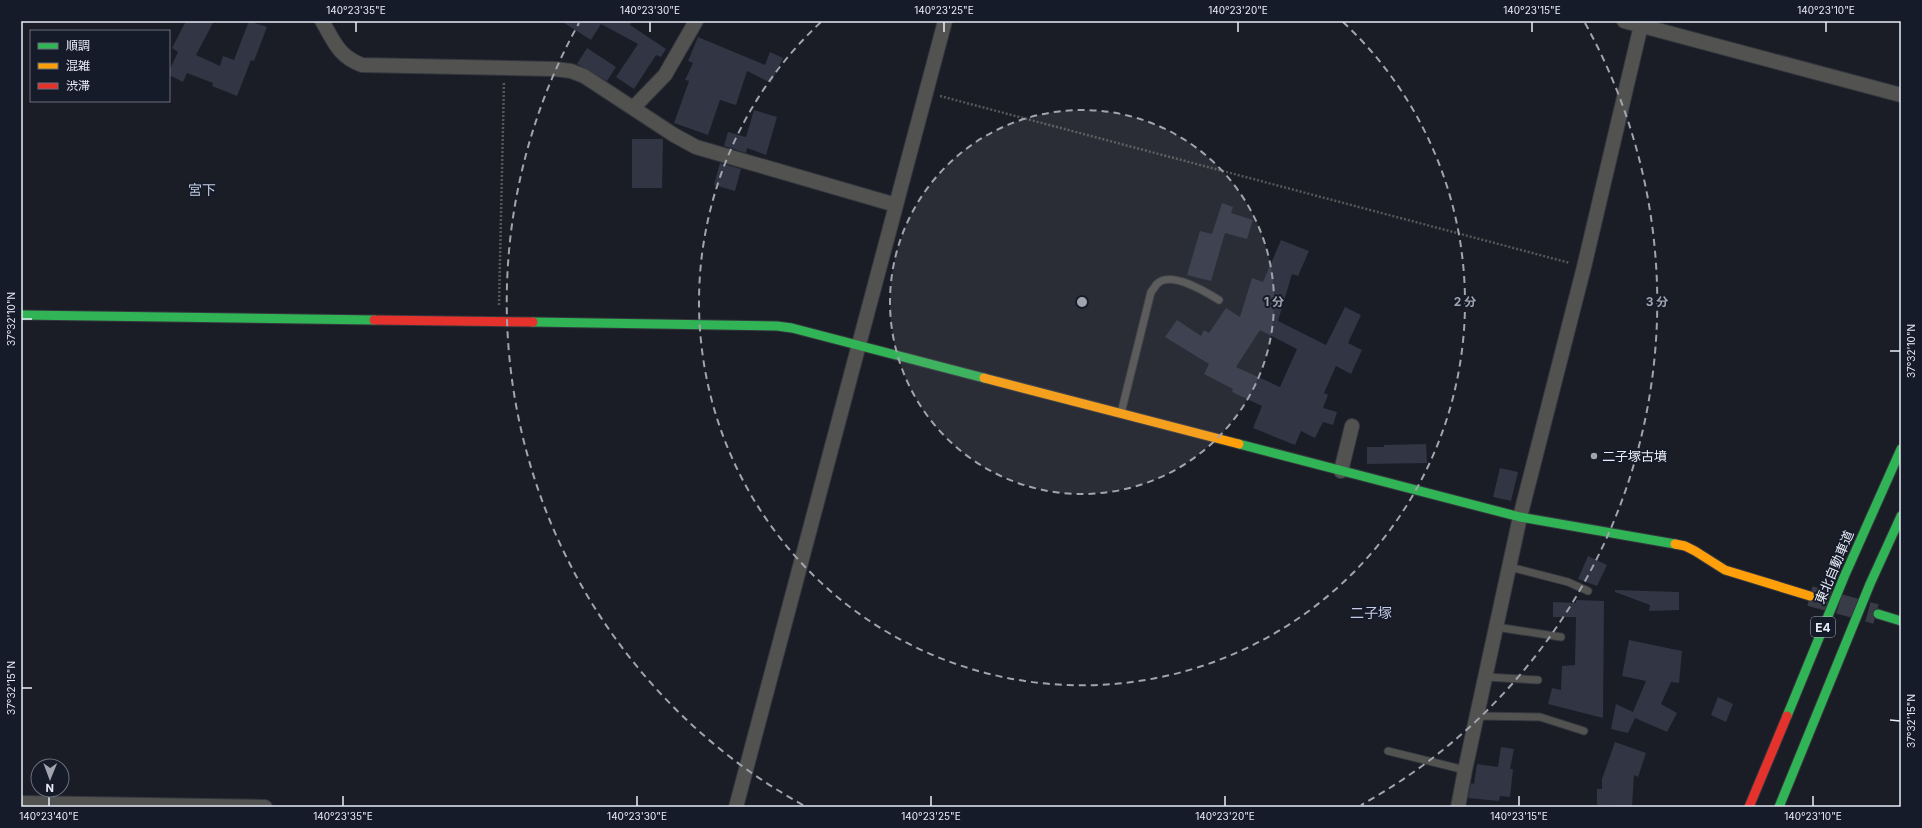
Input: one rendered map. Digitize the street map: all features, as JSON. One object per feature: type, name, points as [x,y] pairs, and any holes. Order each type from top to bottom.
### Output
[{"type":"main road","points":[[21,315],[776,326],[792,328],[1520,517],[1685,546],[1725,570],[1810,596]]},
{"type":"main road","name":"東北自動車道","points":[[1749,807],[1844,577],[1901,449]]},
{"type":"main road","name":"E4","points":[[1779,807],[1870,584],[1901,516]]},
{"type":"main road","points":[[1878,614],[1901,621]]},
{"type":"street","points":[[322,21],[341,52],[350,60],[362,64],[555,69],[579,73],[634,107],[674,135],[696,147],[896,205]]},
{"type":"street","points":[[634,107],[665,75],[696,21]]},
{"type":"street","points":[[736,807],[945,21]]},
{"type":"street","points":[[1624,21],[1641,23],[1901,95]]},
{"type":"street","points":[[1458,807],[1520,517],[1584,267],[1641,23]]},
{"type":"street","points":[[1341,471],[1352,426]]},
{"type":"street","points":[[21,803],[265,807]]},
{"type":"lane","points":[[1121,414],[1151,292],[1157,283],[1165,280],[1191,284],[1219,300]]},
{"type":"lane","points":[[1510,567],[1568,582],[1588,591]]},
{"type":"lane","points":[[1496,627],[1561,637]]},
{"type":"lane","points":[[1486,678],[1538,680]]},
{"type":"lane","points":[[1477,716],[1540,717],[1584,731]]},
{"type":"lane","points":[[1388,751],[1465,770]]},
{"type":"path","points":[[499,322],[504,68]]},
{"type":"path","points":[[926,93],[1584,267]]},
{"type":"building","points":[[186,21],[214,21],[196,55],[220,66],[223,56],[234,60],[249,21],[267,27],[254,61],[251,60],[237,96],[212,86],[213,83],[187,73],[183,82],[170,76],[170,69],[178,52],[172,48]]},
{"type":"building","points":[[561,21],[632,21],[630,25],[666,49],[661,57],[656,55],[634,89],[616,77],[638,44],[601,24],[591,40]]},
{"type":"building","points":[[698,37],[765,65],[770,52],[783,58],[771,83],[747,71],[736,105],[720,100],[708,135],[674,123],[689,81],[685,80],[693,63],[688,61]]},
{"type":"building","points":[[587,48],[616,67],[607,81],[577,64]]},
{"type":"building","points":[[754,110],[777,117],[766,155],[747,148],[746,153],[724,146],[728,132],[746,137]]},
{"type":"building","points":[[632,139],[663,139],[662,188],[632,188]]},
{"type":"building","points":[[720,163],[741,169],[735,191],[714,185]]},
{"type":"building","points":[[1222,203],[1233,207],[1231,213],[1253,220],[1247,239],[1225,233],[1211,281],[1187,275],[1200,231],[1212,234]]},
{"type":"building","points":[[1281,240],[1309,251],[1298,276],[1292,274],[1278,321],[1326,345],[1345,307],[1361,315],[1348,343],[1362,350],[1351,374],[1336,366],[1324,393],[1328,395],[1323,408],[1337,412],[1333,425],[1323,422],[1315,438],[1301,431],[1295,445],[1253,428],[1262,406],[1232,392],[1233,389],[1204,374],[1209,364],[1165,337],[1177,320],[1201,336],[1204,330],[1209,333],[1226,308],[1240,317],[1252,278],[1263,282]],"holes":[[[1260,330],[1297,349],[1280,387],[1236,367]]]},
{"type":"building","points":[[1426,444],[1427,463],[1367,464],[1367,447]]},
{"type":"building","points":[[1500,468],[1518,472],[1511,501],[1493,497]]},
{"type":"building","points":[[1588,556],[1607,565],[1597,586],[1578,579]]},
{"type":"building","points":[[1615,590],[1679,592],[1679,610],[1649,611],[1650,605],[1615,592]]},
{"type":"building","points":[[1576,600],[1604,601],[1603,718],[1548,704],[1552,688],[1561,690],[1562,666],[1575,665],[1576,617],[1553,617],[1553,602],[1576,603]]},
{"type":"building","points":[[1629,640],[1682,651],[1679,683],[1671,682],[1661,704],[1677,713],[1667,732],[1635,718],[1628,733],[1611,729],[1616,704],[1633,712],[1646,681],[1622,676]]},
{"type":"building","points":[[1718,697],[1733,704],[1726,722],[1711,715]]},
{"type":"building","points":[[1615,742],[1646,753],[1638,777],[1634,775],[1632,807],[1597,805],[1597,789],[1602,789],[1602,779]]},
{"type":"building","points":[[1501,747],[1514,749],[1510,769],[1513,769],[1510,797],[1500,796],[1499,801],[1468,798],[1471,783],[1474,784],[1477,764],[1498,767]]},
{"type":"tunnel","points":[[1810,596],[1876,614]]},
{"type":"traffic: fast","points":[[21,315],[374,320]]},
{"type":"traffic: fast","points":[[533,322],[777,326],[792,328],[984,378]]},
{"type":"traffic: fast","points":[[1239,444],[1520,517],[1675,544]]},
{"type":"traffic: fast","points":[[1787,716],[1844,577],[1901,449]]},
{"type":"traffic: fast","points":[[1779,807],[1870,584],[1901,516]]},
{"type":"traffic: fast","points":[[1878,614],[1901,621]]},
{"type":"traffic: slow","points":[[984,378],[1239,444]]},
{"type":"traffic: slow","points":[[1675,544],[1685,546],[1695,551],[1725,570],[1810,596]]},
{"type":"traffic: jam","points":[[374,320],[533,322]]},
{"type":"traffic: jam","points":[[1749,807],[1787,716]]},
{"type":"place","name":"二子塚古墳","points":[[1594,456]]},
{"type":"district","name":"宮下","points":[[202,189]]},
{"type":"district","name":"二子塚","points":[[1371,612]]}]
